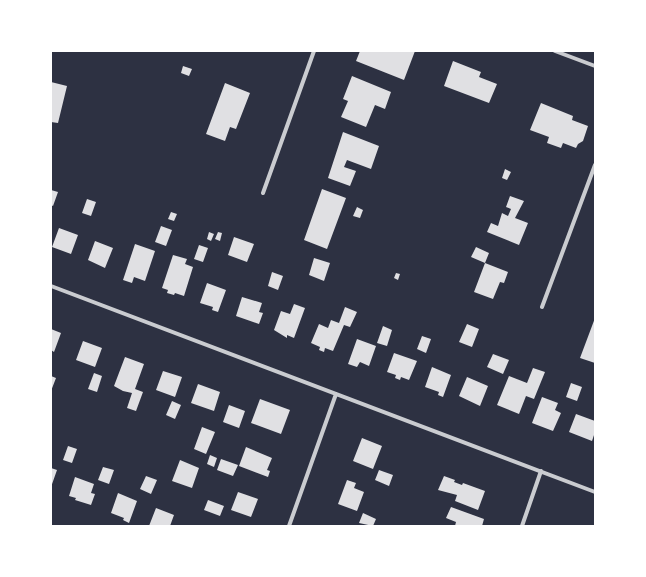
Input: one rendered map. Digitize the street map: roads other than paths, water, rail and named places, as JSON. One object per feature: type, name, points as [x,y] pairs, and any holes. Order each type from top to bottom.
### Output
[{"type":"street","points":[[263,193],[314,51]]},
{"type":"street","points":[[555,51],[595,66]]},
{"type":"street","points":[[542,307],[595,165]]},
{"type":"street","points":[[51,286],[595,492]]},
{"type":"street","points":[[289,526],[336,394]]},
{"type":"street","points":[[522,526],[541,471]]}]
